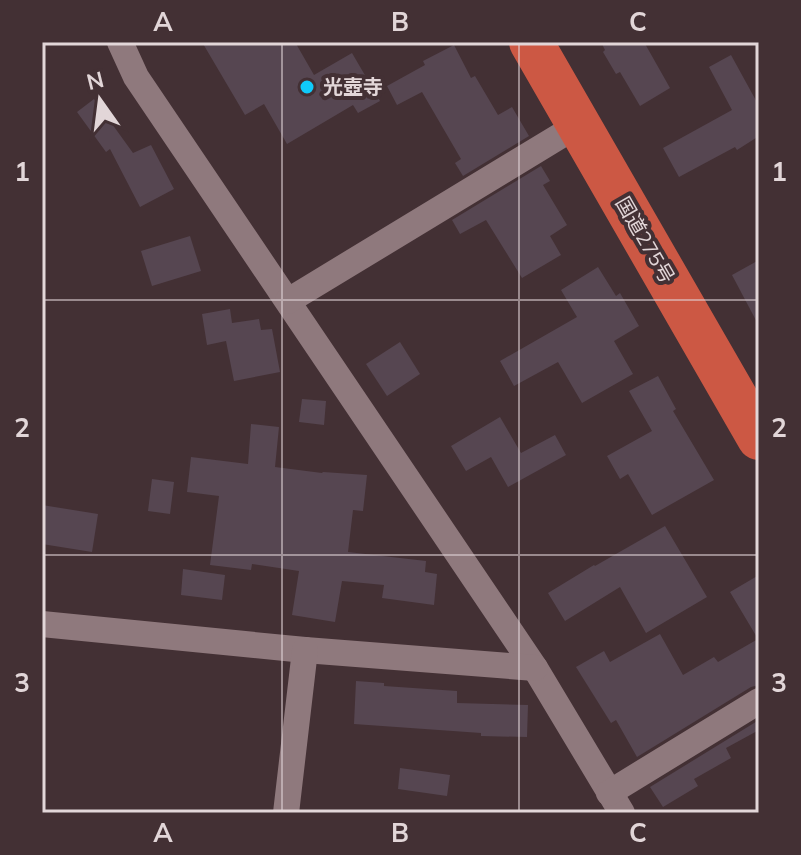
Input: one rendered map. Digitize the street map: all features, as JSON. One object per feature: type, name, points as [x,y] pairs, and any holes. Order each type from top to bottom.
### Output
[{"type":"highway","name":"国道275号","points":[[531,42],[759,438]]},
{"type":"street","points":[[120,42],[136,77],[535,668],[616,803],[759,701]]},
{"type":"street","points":[[288,301],[578,125]]},
{"type":"street","points":[[42,624],[305,650],[535,668]]},
{"type":"street","points":[[286,813],[305,650]]},
{"type":"building","name":"光壺寺","points":[[202,42],[295,42],[314,75],[352,53],[380,101],[358,113],[353,105],[287,144],[264,104],[245,115]]},
{"type":"building","points":[[601,42],[644,42],[670,88],[640,106],[620,72],[616,74],[603,52]]},
{"type":"building","points":[[454,45],[471,78],[475,76],[498,115],[512,107],[529,136],[463,176],[455,163],[461,159],[422,92],[397,105],[387,86],[425,65],[423,61]]},
{"type":"building","points":[[731,55],[759,106],[759,136],[737,150],[735,147],[679,177],[663,148],[732,110],[709,67]]},
{"type":"building","points":[[94,99],[133,153],[151,145],[174,189],[140,207],[110,149],[106,152],[77,112]]},
{"type":"building","points":[[541,166],[550,181],[543,185],[567,225],[550,236],[561,255],[522,278],[486,220],[460,234],[452,220]]},
{"type":"building","points":[[190,236],[201,271],[152,286],[141,251]]},
{"type":"building","points":[[759,260],[759,326],[732,275]]},
{"type":"building","points":[[598,267],[616,296],[620,293],[639,326],[614,341],[633,374],[582,403],[558,362],[514,386],[500,361],[577,317],[561,290]]},
{"type":"building","points":[[230,309],[232,323],[259,319],[261,330],[272,329],[280,372],[234,381],[226,341],[207,345],[202,314]]},
{"type":"building","points":[[400,342],[420,374],[387,396],[366,364]]},
{"type":"building","points":[[658,376],[676,409],[673,411],[714,480],[652,515],[628,474],[620,479],[607,456],[652,431],[629,391]]},
{"type":"building","points":[[302,399],[326,401],[324,425],[299,422]]},
{"type":"building","points":[[500,417],[521,453],[555,435],[566,455],[508,487],[491,457],[466,471],[451,446]]},
{"type":"building","points":[[251,424],[279,427],[275,467],[367,475],[363,511],[353,510],[348,552],[426,561],[425,572],[437,574],[434,605],[382,598],[384,585],[342,581],[335,622],[292,615],[299,571],[252,564],[251,570],[210,565],[219,496],[187,492],[191,457],[248,464]]},
{"type":"building","points":[[152,479],[174,482],[170,514],[148,511]]},
{"type":"building","points":[[42,505],[98,514],[92,552],[42,544]]},
{"type":"building","points":[[665,526],[707,597],[646,633],[620,587],[565,621],[548,593]]},
{"type":"building","points":[[183,569],[225,575],[222,600],[181,595]]},
{"type":"building","points":[[759,575],[759,685],[637,757],[616,720],[611,723],[576,667],[604,651],[610,662],[660,634],[683,675],[714,657],[718,662],[758,639],[730,592]]},
{"type":"building","points":[[356,681],[457,691],[457,703],[528,705],[527,737],[481,736],[481,733],[354,724]]},
{"type":"building","points":[[759,720],[759,730],[726,748],[731,758],[694,779],[698,786],[663,807],[650,787]]},
{"type":"building","points":[[400,768],[450,775],[447,796],[398,789]]},
{"type":"place","name":"光壺寺","points":[[307,87]]}]
